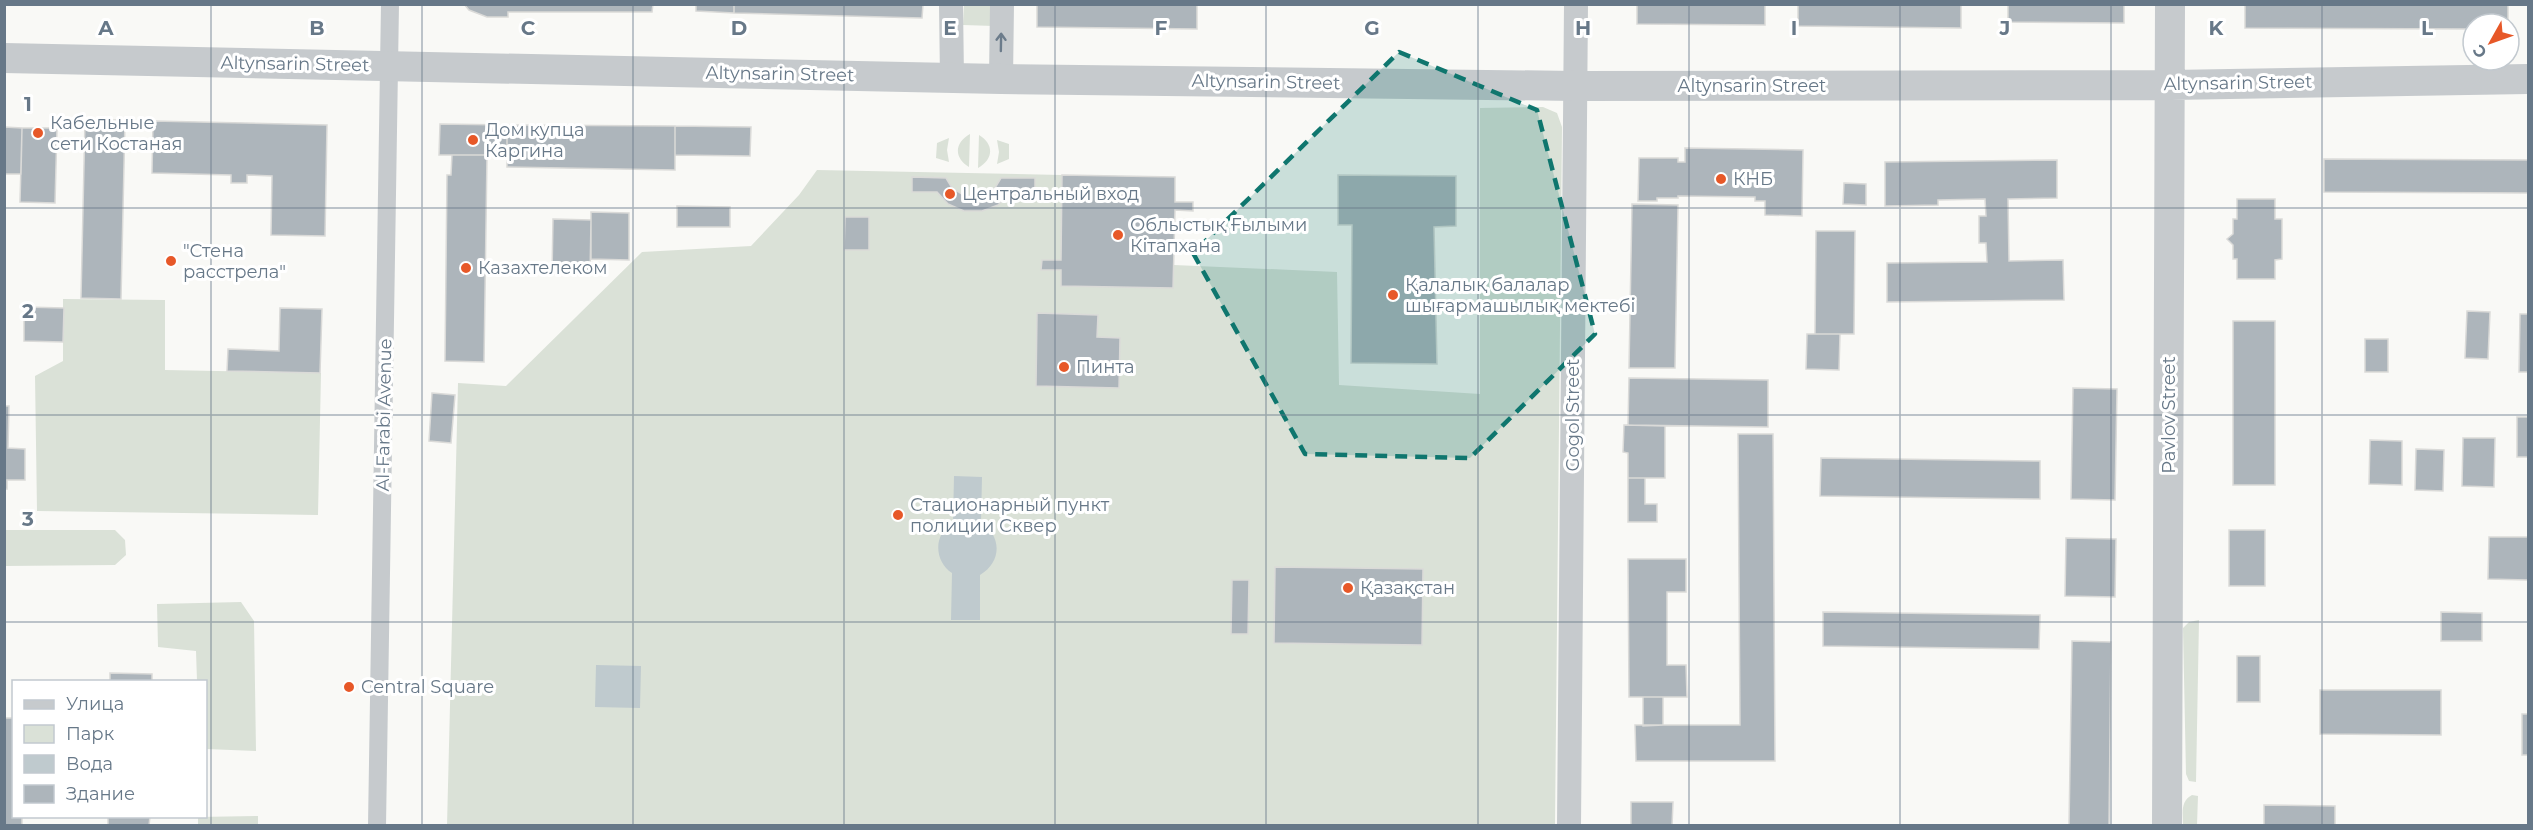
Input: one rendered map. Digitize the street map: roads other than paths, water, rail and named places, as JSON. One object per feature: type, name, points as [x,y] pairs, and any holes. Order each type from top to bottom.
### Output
[{"type":"street","name":"Al-Farabi Avenue","points":[[376,825],[390,4]]},
{"type":"street","points":[[951,4],[952,78]]},
{"type":"street","points":[[1001,79],[1002,4]]},
{"type":"street","name":"Gogol Street","points":[[1569,825],[1576,4]]},
{"type":"street","name":"Pavlov Street","points":[[2167,825],[2170,4]]},
{"type":"street","name":"Altynsarin Street","points":[[4,58],[1001,79],[1576,86],[2171,85],[2529,79]]},
{"type":"water","points":[[954,476],[982,477],[981,522],[993,534],[996,541],[996,556],[987,570],[980,575],[980,620],[951,620],[952,573],[946,568],[939,555],[939,540],[946,528],[953,523]]},
{"type":"water","points":[[596,665],[641,666],[640,708],[595,707]]},
{"type":"place","name":"Кабельные сети Костаная","points":[[38,133]]},
{"type":"place","name":"Дом купца Каргина","points":[[473,140]]},
{"type":"place","name":"КНБ","points":[[1721,179]]},
{"type":"place","name":"Центральный вход","points":[[950,194]]},
{"type":"place","name":"Облыстық Ғылыми Кітапхана","points":[[1118,235]]},
{"type":"place","name":"\"Стена расстрела\"","points":[[171,261]]},
{"type":"place","name":"Казахтелеком","points":[[466,268]]},
{"type":"place","name":"Қалалық балалар шығармашылық мектебі","points":[[1393,295]]},
{"type":"place","name":"Пинта","points":[[1064,367]]},
{"type":"place","name":"Стационарный пункт полиции Сквер","points":[[898,515]]},
{"type":"place","name":"Қазақстан","points":[[1348,588]]},
{"type":"place","name":"Central Square","points":[[349,687]]}]
